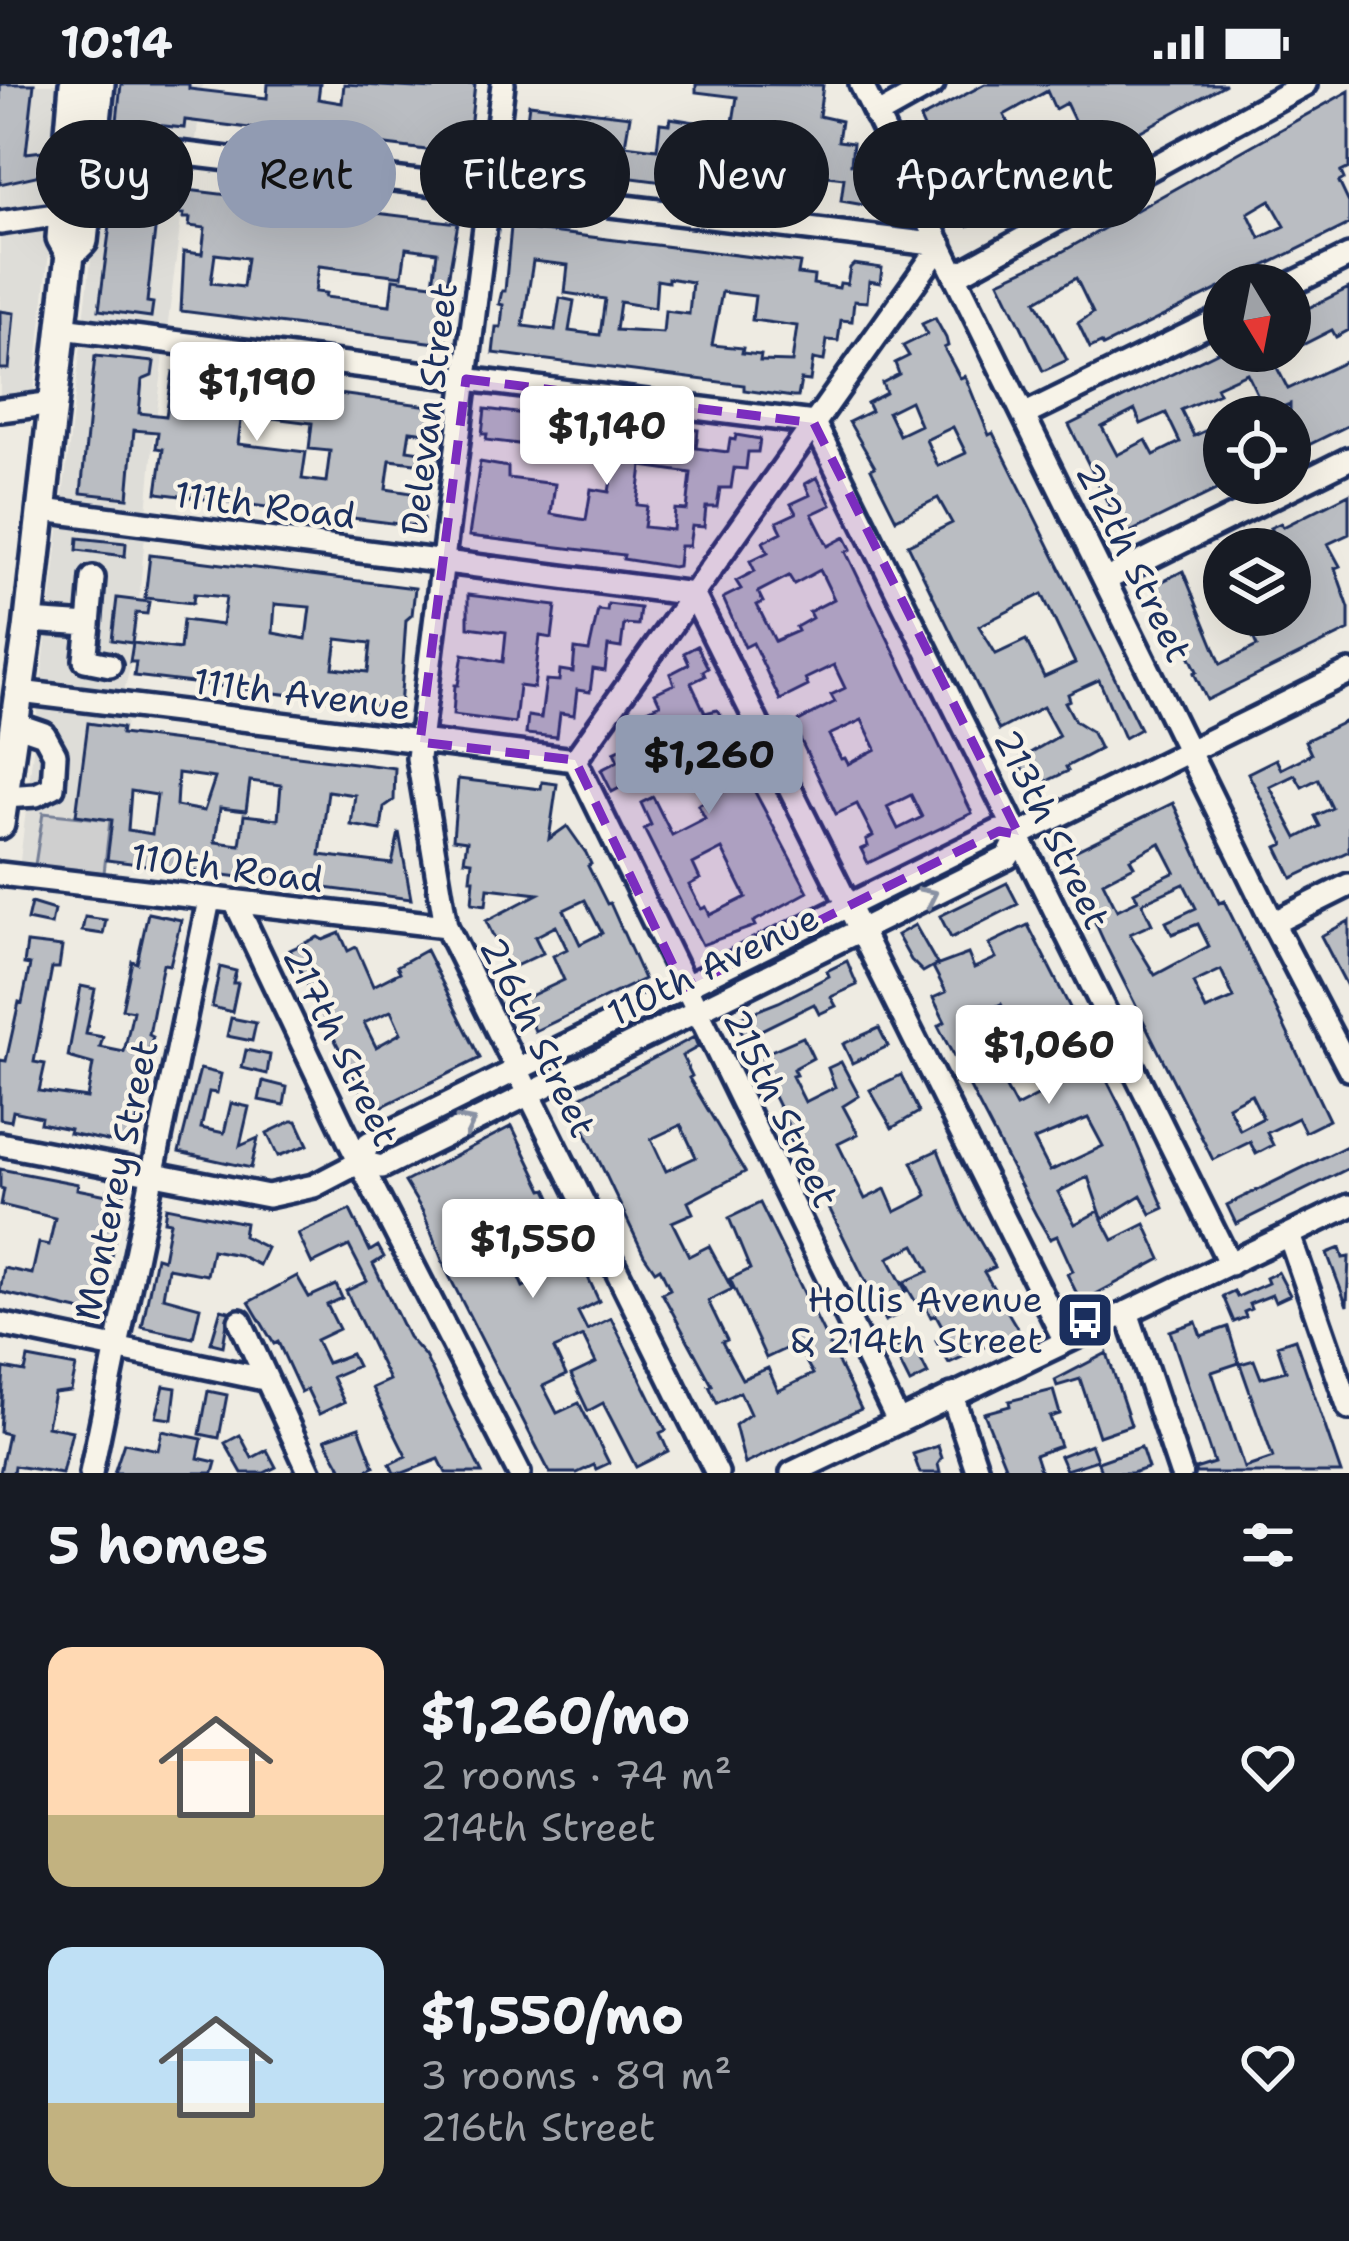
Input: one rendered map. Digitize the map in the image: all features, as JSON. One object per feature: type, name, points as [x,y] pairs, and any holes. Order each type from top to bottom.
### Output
[{"type":"main road","points":[[71,120],[74,84]]},
{"type":"main road","points":[[97,120],[100,84]]},
{"type":"main road","points":[[2,810],[43,510],[70,254],[61,238],[62,228]]},
{"type":"main road","points":[[70,254],[83,241],[85,228]]},
{"type":"street","name":"Delevan Street","points":[[499,120],[503,84]]},
{"type":"street","name":"212th Street","points":[[861,84],[1349,1069]]},
{"type":"street","points":[[876,116],[933,84]]},
{"type":"street","points":[[956,276],[1306,84]]},
{"type":"street","points":[[193,155],[420,184]]},
{"type":"street","points":[[575,760],[940,245],[630,209]]},
{"type":"street","points":[[0,223],[36,218]]},
{"type":"street","name":"Delevan Street","points":[[420,742],[485,228]]},
{"type":"street","points":[[1311,275],[1349,256]]},
{"type":"street","points":[[1024,415],[1203,327]]},
{"type":"street","points":[[62,328],[814,423]]},
{"type":"street","points":[[0,410],[54,403]]},
{"type":"street","name":"213th Street","points":[[814,423],[1230,1264]]},
{"type":"street","points":[[1107,579],[1349,459]]},
{"type":"street","name":"111th Road","points":[[43,510],[693,595]]},
{"type":"street","points":[[93,578],[85,660],[110,665]]},
{"type":"street","points":[[693,595],[1065,1341]]},
{"type":"street","points":[[29,621],[89,626]]},
{"type":"street","name":"110th Avenue","points":[[360,1162],[382,1167],[1008,857],[1019,835],[1349,672]]},
{"type":"street","name":"111th Avenue","points":[[20,692],[575,760]]},
{"type":"street","points":[[2,810],[52,787],[55,754],[44,734],[16,724]]},
{"type":"street","name":"216th Street","points":[[420,742],[418,758],[446,926],[717,1473]]},
{"type":"street","name":"215th Street","points":[[575,760],[898,1421]]},
{"type":"street","name":"110th Avenue","points":[[0,1144],[268,1196],[314,1186],[360,1162],[369,1143],[999,831],[1019,835]]},
{"type":"street","name":"110th Road","points":[[0,874],[446,926]]},
{"type":"street","points":[[1273,923],[1349,885]]},
{"type":"street","name":"Monterey Street","points":[[91,1473],[209,901]]},
{"type":"street","name":"217th Street","points":[[236,904],[360,1162],[520,1473]]},
{"type":"street","points":[[792,1473],[1349,1206]]},
{"type":"street","points":[[1289,1235],[1349,1408]]},
{"type":"street","points":[[1127,1312],[1180,1473]]},
{"type":"street","points":[[241,1321],[310,1473]]},
{"type":"street","points":[[0,1324],[264,1378]]},
{"type":"street","points":[[952,1395],[978,1473]]},
{"type":"highlighted area","points":[[466,379],[814,423],[1019,835],[999,831],[684,988],[575,760],[420,742]]},
{"type":"shaded area","points":[[0,84],[67,84],[63,120],[36,120],[36,228],[52,228],[33,401],[0,406]]},
{"type":"shaded area","points":[[108,84],[203,84],[193,163],[193,120],[105,120]]},
{"type":"shaded area","points":[[95,228],[180,228],[135,645],[121,705],[128,707],[101,897],[17,886]]},
{"type":"shaded area","points":[[43,813],[110,820],[104,873],[35,865]]},
{"type":"building","points":[[0,84],[34,84],[26,153],[36,152],[36,176],[0,184]]},
{"type":"building","points":[[121,84],[189,84],[189,89],[267,98],[268,84],[320,84],[318,99],[342,103],[344,84],[433,89],[434,84],[475,84],[471,120],[420,120],[420,149],[396,146],[396,120],[217,120],[217,124],[117,120]]},
{"type":"building","points":[[696,84],[823,85],[819,116],[841,121],[838,141],[853,143],[853,203],[841,201],[844,178],[829,176],[829,120],[733,120],[737,97],[696,92]]},
{"type":"building","points":[[985,84],[1226,84],[1156,123],[1074,120],[1066,103],[1055,109],[1047,91],[1004,115],[1007,120],[920,120]]},
{"type":"building","points":[[1349,91],[1349,168],[1341,172],[1344,179],[1339,182],[1349,203],[1349,224],[1268,264],[1203,264],[1203,296],[1103,346],[1090,348],[1078,323],[1093,313],[1076,278],[1036,301],[1067,360],[1043,371],[999,281],[1105,228],[1156,228],[1156,199]],"holes":[[[1270,200],[1285,226],[1260,238],[1248,213]]]},
{"type":"building","points":[[529,104],[630,116],[629,120],[527,120]]},
{"type":"building","points":[[630,146],[654,149],[654,181],[630,178]]},
{"type":"building","points":[[193,191],[217,194],[217,228],[396,228],[396,215],[420,218],[420,228],[457,228],[447,285],[453,285],[445,344],[181,311],[184,252],[202,254],[205,228],[193,226]],"holes":[[[406,248],[437,252],[433,284],[393,279],[390,305],[315,292],[319,266],[402,276]],[[215,254],[247,258],[243,287],[211,283]]]},
{"type":"building","points":[[110,228],[155,228],[147,302],[153,303],[151,317],[99,310]]},
{"type":"building","points":[[511,228],[800,263],[798,274],[814,276],[813,284],[839,288],[840,283],[847,284],[854,264],[882,268],[880,283],[869,281],[867,302],[854,301],[852,321],[841,320],[838,341],[827,340],[824,361],[813,359],[810,381],[801,380],[798,397],[744,390],[744,385],[493,353],[496,327],[501,327]],"holes":[[[533,261],[568,265],[565,293],[605,299],[600,335],[569,331],[574,301],[560,298],[555,330],[523,326]],[[668,278],[692,282],[689,314],[665,311],[663,333],[616,330],[620,302],[655,308],[657,280],[668,282]],[[722,292],[755,296],[752,320],[797,326],[792,362],[760,361],[761,355],[742,353],[743,348],[712,345]]]},
{"type":"building","points":[[1349,288],[1349,330],[1336,337],[1332,330],[1311,341],[1311,307]]},
{"type":"building","points":[[0,311],[14,313],[9,369],[0,369]]},
{"type":"building","points":[[935,318],[946,338],[944,348],[960,378],[965,376],[989,435],[993,433],[1140,729],[1124,738],[1099,680],[1068,694],[1070,700],[1065,702],[1075,721],[1091,731],[1100,749],[1032,788],[1018,760],[1059,736],[1043,707],[999,730],[908,545],[952,523],[938,498],[896,519],[871,469],[875,467],[849,422],[871,411],[867,403],[886,393],[882,383],[899,374],[895,363],[909,356],[903,346],[927,334],[922,324]],"holes":[[[910,401],[920,425],[899,435],[888,412]],[[953,427],[966,453],[938,466],[926,440]],[[1042,594],[1075,663],[1044,677],[1026,640],[996,654],[979,626]]]},
{"type":"building","points":[[95,356],[154,362],[152,376],[142,380],[139,413],[166,416],[173,372],[437,407],[435,434],[410,431],[407,450],[441,455],[440,466],[390,460],[386,489],[424,495],[423,527],[157,493],[163,449],[156,448],[158,432],[134,430],[128,498],[81,493]],"holes":[[[242,414],[312,423],[309,449],[330,451],[326,482],[302,479],[306,452],[238,444]]]},
{"type":"building","points":[[1203,359],[1203,372],[1279,372],[1288,389],[1349,360],[1349,425],[1311,444],[1311,396],[1258,396],[1247,373],[1216,387],[1219,393],[1203,396],[1181,410],[1194,436],[1203,432],[1203,496],[1124,535],[1069,425]],"holes":[[[1135,410],[1141,424],[1166,413],[1180,442],[1154,455],[1146,440],[1117,455],[1102,427]]]},
{"type":"building","points":[[485,409],[683,434],[684,428],[698,430],[696,448],[728,452],[730,439],[735,440],[736,435],[760,439],[758,452],[748,452],[746,469],[734,468],[731,488],[720,488],[717,507],[706,507],[704,527],[692,526],[689,546],[680,546],[678,566],[673,567],[623,559],[624,555],[469,536],[480,462],[508,467],[508,478],[555,484],[551,514],[586,520],[591,489],[609,492],[615,456],[486,440],[487,434],[482,434]],"holes":[[[642,466],[691,473],[687,510],[675,509],[673,530],[644,527],[647,506],[637,505]]]},
{"type":"building","points":[[817,477],[831,505],[812,514],[828,546],[845,537],[851,549],[846,552],[972,813],[868,863],[861,849],[873,836],[857,804],[836,814],[793,724],[835,702],[831,695],[845,688],[834,665],[805,679],[808,686],[780,700],[753,643],[745,647],[723,598],[741,589],[736,581],[755,571],[750,561],[768,552],[763,542],[782,532],[777,522],[796,513],[791,504],[810,495],[805,484]],"holes":[[[820,570],[834,599],[809,612],[812,618],[796,627],[798,631],[775,641],[757,605],[763,602],[758,592],[789,576],[794,584]],[[862,720],[876,749],[848,764],[829,735]],[[911,795],[922,817],[898,829],[887,807]]]},
{"type":"building","points":[[1349,494],[1349,534],[1328,544],[1340,566],[1335,568],[1349,608],[1349,630],[1207,700],[1197,671],[1184,645],[1179,648],[1151,587],[1183,571],[1203,620],[1203,636],[1210,636],[1221,664],[1257,646],[1252,636],[1311,636],[1311,528],[1270,528],[1281,523],[1283,527]]},
{"type":"building","points":[[78,538],[126,543],[125,556],[77,550]]},
{"type":"building","points":[[150,555],[415,588],[412,615],[406,620],[400,708],[134,676],[133,643],[180,649],[183,620],[222,625],[226,597],[194,594],[193,603],[145,598]],"holes":[[[275,604],[310,607],[306,639],[273,633]],[[337,639],[371,643],[368,672],[333,668]]]},
{"type":"building","points":[[468,595],[556,606],[552,638],[540,636],[534,688],[519,686],[515,723],[453,715],[463,654],[503,662],[506,632],[468,627]]},
{"type":"building","points":[[117,598],[149,602],[147,614],[136,613],[132,643],[112,640]]},
{"type":"building","points":[[608,604],[640,608],[638,625],[624,624],[621,648],[608,646],[605,671],[593,669],[590,692],[577,690],[574,715],[560,713],[557,737],[526,734],[528,716],[541,718],[546,680],[559,681],[560,670],[573,672],[575,649],[589,651],[598,610],[607,611]]},
{"type":"building","points":[[697,646],[708,668],[703,671],[705,676],[691,683],[705,713],[717,710],[735,736],[723,744],[739,776],[745,773],[808,892],[753,922],[755,926],[702,945],[644,829],[651,825],[641,803],[653,797],[672,835],[705,818],[698,805],[720,794],[708,770],[687,782],[677,764],[669,770],[656,751],[635,762],[640,772],[612,792],[601,770],[618,761],[614,752],[633,743],[628,733],[646,724],[641,713],[660,704],[655,693],[674,684],[670,674],[689,664],[684,653]],"holes":[[[722,849],[746,897],[710,915],[706,907],[701,909],[689,885],[700,879],[693,864]]]},
{"type":"building","points":[[1346,721],[1349,728],[1349,755],[1345,757],[1349,851],[1292,878],[1277,847],[1284,844],[1248,773],[1276,759],[1281,769],[1311,754],[1305,741]],"holes":[[[1295,775],[1302,787],[1318,779],[1332,808],[1315,816],[1320,826],[1297,838],[1270,787]]]},
{"type":"building","points":[[88,723],[122,728],[121,734],[395,768],[394,800],[384,807],[381,830],[351,825],[355,795],[328,791],[320,855],[392,864],[399,832],[411,899],[107,860],[112,820],[76,815]],"holes":[[[178,773],[215,778],[204,811],[176,806]],[[250,781],[281,785],[278,819],[244,815],[240,845],[215,842],[220,808],[246,811]],[[131,791],[157,795],[152,834],[128,830]]]},
{"type":"building","points":[[458,779],[541,789],[542,782],[557,784],[549,839],[567,826],[586,853],[588,866],[644,979],[535,1031],[522,1000],[564,980],[553,956],[567,949],[556,926],[535,937],[543,953],[509,969],[486,921],[538,894],[488,888],[486,905],[472,903],[472,861],[464,860],[467,841],[453,839]],"holes":[[[585,900],[602,933],[580,944],[564,910]]]},
{"type":"building","points":[[1173,803],[1329,1120],[1305,1132],[1298,1118],[1267,1133],[1273,1145],[1256,1154],[1250,1142],[1213,1160],[1106,946],[1095,922],[1099,919],[1067,855]],"holes":[[[1160,843],[1175,872],[1134,892],[1138,900],[1117,910],[1103,882],[1134,866],[1130,859]],[[1184,884],[1196,908],[1166,922],[1172,934],[1198,924],[1209,946],[1155,975],[1130,934],[1152,924],[1142,903]],[[1221,970],[1234,998],[1206,1010],[1193,983]],[[1251,1094],[1263,1118],[1240,1130],[1228,1106]]]},
{"type":"building","points":[[1007,883],[1018,904],[951,938],[940,916]]},
{"type":"building","points":[[31,903],[54,910],[51,925],[27,920]]},
{"type":"building","points":[[148,913],[181,920],[170,965],[163,964],[149,1035],[153,1037],[139,1082],[146,1084],[131,1146],[69,1133],[70,1129],[40,1123],[41,1117],[13,1111],[11,1121],[0,1119],[0,1060],[6,1061],[22,1003],[30,965],[24,964],[27,943],[62,947],[59,968],[52,968],[34,1062],[45,1064],[39,1091],[87,1098],[93,1064],[68,1057],[81,986],[95,989],[86,1034],[103,1037],[100,1047],[124,1052],[133,1011],[122,1009]]},
{"type":"building","points":[[85,917],[106,920],[103,934],[82,931]]},
{"type":"building","points":[[1349,921],[1349,990],[1321,936]]},
{"type":"building","points":[[915,925],[937,964],[923,972],[897,935]]},
{"type":"building","points":[[1028,925],[1123,1112],[1164,1208],[1151,1214],[1141,1195],[1102,1219],[1113,1240],[1145,1224],[1161,1259],[1081,1302],[1057,1236],[1050,1239],[1036,1215],[938,1026],[945,1022],[933,998],[946,992],[933,967],[968,954],[974,968],[996,958],[989,944]],"holes":[[[1001,1004],[1015,1030],[1039,1018],[1042,1024],[1047,1022],[1063,1052],[1033,1067],[1045,1092],[1016,1107],[1001,1079],[1028,1065],[1023,1054],[996,1067],[974,1026],[980,1023],[976,1016]],[[1088,1118],[1103,1146],[1050,1171],[1034,1140]],[[1088,1177],[1102,1218],[1099,1211],[1075,1224],[1058,1192]]]},
{"type":"building","points":[[340,933],[348,951],[356,947],[373,986],[426,950],[480,1058],[371,1112],[290,950],[318,937],[323,940]],"holes":[[[391,1011],[401,1033],[376,1047],[364,1023]]]},
{"type":"building","points":[[847,961],[857,985],[831,997],[836,1006],[819,1014],[814,1004],[745,1038],[735,1019],[779,1002]]},
{"type":"building","points":[[220,967],[236,971],[232,1012],[212,1007]]},
{"type":"building","points":[[231,1018],[256,1023],[252,1041],[227,1036]]},
{"type":"building","points":[[879,1028],[888,1046],[852,1063],[843,1044]]},
{"type":"building","points":[[694,1037],[698,1047],[682,1056],[689,1078],[745,1172],[688,1202],[693,1213],[672,1222],[689,1256],[709,1246],[732,1289],[708,1301],[727,1340],[722,1342],[742,1379],[768,1368],[778,1391],[813,1374],[796,1344],[766,1358],[730,1279],[750,1269],[729,1218],[760,1203],[861,1409],[745,1464],[735,1425],[750,1414],[740,1392],[717,1403],[662,1293],[670,1289],[660,1268],[655,1271],[644,1255],[571,1102]],"holes":[[[681,1125],[696,1157],[666,1171],[651,1139]]]},
{"type":"building","points":[[803,1037],[813,1058],[793,1069],[796,1075],[792,1076],[805,1102],[835,1087],[828,1068],[841,1062],[859,1096],[843,1106],[858,1134],[838,1144],[865,1199],[885,1189],[895,1212],[923,1198],[927,1195],[912,1162],[938,1150],[963,1212],[995,1267],[984,1272],[1019,1331],[949,1363],[936,1341],[947,1335],[936,1315],[931,1317],[924,1303],[918,1306],[904,1282],[929,1271],[915,1245],[888,1258],[906,1291],[891,1299],[899,1314],[885,1321],[811,1171],[792,1143],[755,1058]]},
{"type":"building","points":[[246,1050],[270,1055],[267,1074],[242,1068]]},
{"type":"building","points":[[200,1069],[221,1074],[217,1093],[209,1092],[201,1128],[224,1133],[231,1103],[249,1107],[240,1146],[258,1138],[251,1168],[179,1152]]},
{"type":"building","points":[[901,1075],[919,1112],[892,1128],[870,1090]]},
{"type":"building","points":[[263,1081],[287,1087],[284,1105],[259,1100]]},
{"type":"building","points":[[297,1121],[308,1145],[278,1156],[267,1133]]},
{"type":"building","points":[[512,1126],[599,1301],[578,1312],[587,1330],[611,1318],[666,1430],[660,1433],[668,1451],[636,1467],[603,1403],[588,1411],[571,1375],[596,1363],[583,1336],[554,1349],[566,1375],[543,1386],[557,1413],[579,1403],[609,1463],[577,1473],[550,1473],[405,1182]],"holes":[[[533,1229],[544,1251],[536,1254],[546,1276],[523,1287],[504,1244]]]},
{"type":"building","points":[[1349,1145],[1349,1168],[1236,1224],[1227,1205]]},
{"type":"building","points":[[0,1169],[78,1184],[77,1189],[107,1195],[108,1190],[124,1193],[99,1315],[0,1292],[4,1268],[32,1274],[39,1243],[49,1245],[55,1218],[1,1205]]},
{"type":"building","points":[[166,1207],[245,1223],[243,1236],[267,1248],[259,1265],[212,1250],[207,1275],[168,1268],[163,1297],[200,1307],[193,1338],[142,1327],[156,1257],[163,1259],[170,1222],[164,1221]]},
{"type":"building","points":[[350,1210],[370,1251],[378,1246],[384,1257],[373,1264],[482,1473],[446,1473],[439,1459],[394,1473],[390,1464],[406,1456],[372,1388],[389,1380],[346,1291],[367,1281],[349,1246],[312,1264],[298,1234]]},
{"type":"building","points":[[1340,1248],[1343,1258],[1349,1257],[1347,1306],[1327,1253]]},
{"type":"building","points":[[1278,1272],[1290,1295],[1275,1302],[1272,1295],[1249,1304],[1246,1317],[1234,1322],[1223,1296],[1234,1291],[1237,1297],[1268,1283],[1266,1278]]},
{"type":"building","points":[[297,1276],[309,1297],[336,1285],[342,1298],[327,1305],[339,1329],[316,1340],[327,1363],[351,1354],[357,1366],[332,1377],[344,1402],[319,1414],[307,1389],[301,1392],[278,1342],[274,1344],[249,1302]]},
{"type":"building","points":[[221,1309],[229,1311],[223,1346],[211,1343]]},
{"type":"building","points":[[1196,1322],[1201,1336],[1228,1327],[1239,1363],[1212,1372],[1244,1468],[1273,1458],[1240,1364],[1254,1360],[1261,1378],[1286,1371],[1277,1345],[1295,1339],[1341,1473],[1196,1473],[1195,1469],[1214,1463],[1170,1331]]},
{"type":"building","points":[[911,1340],[928,1374],[910,1383],[893,1349]]},
{"type":"building","points":[[1107,1353],[1131,1425],[1099,1436],[1080,1379],[1057,1386],[1055,1380]]},
{"type":"building","points":[[28,1358],[76,1367],[71,1391],[54,1393],[47,1426],[72,1431],[62,1473],[14,1466],[13,1473],[0,1473],[8,1434],[0,1432],[4,1368],[25,1372]]},
{"type":"building","points":[[164,1386],[176,1388],[172,1419],[156,1417]]},
{"type":"building","points":[[1053,1390],[1060,1414],[1050,1417],[1060,1446],[1035,1455],[1041,1473],[1008,1473],[984,1413]]},
{"type":"building","points":[[208,1391],[227,1395],[219,1438],[200,1434]]},
{"type":"building","points":[[359,1427],[374,1466],[360,1473],[344,1473],[325,1439]]},
{"type":"building","points":[[162,1431],[202,1439],[198,1458],[216,1462],[213,1473],[114,1473],[124,1443],[158,1450]]},
{"type":"building","points":[[240,1435],[252,1458],[267,1450],[276,1467],[264,1473],[242,1473],[225,1443]]},
{"type":"building","points":[[1091,1444],[1097,1460],[1066,1470],[1060,1456]]},
{"type":"building","points":[[938,1446],[940,1473],[920,1473],[913,1454]]},
{"type":"building","points":[[1141,1447],[1148,1468],[1101,1473],[1098,1462]]},
{"type":"place","name":"Hollis Avenue & 214th Street","points":[[1085,1320]]}]
